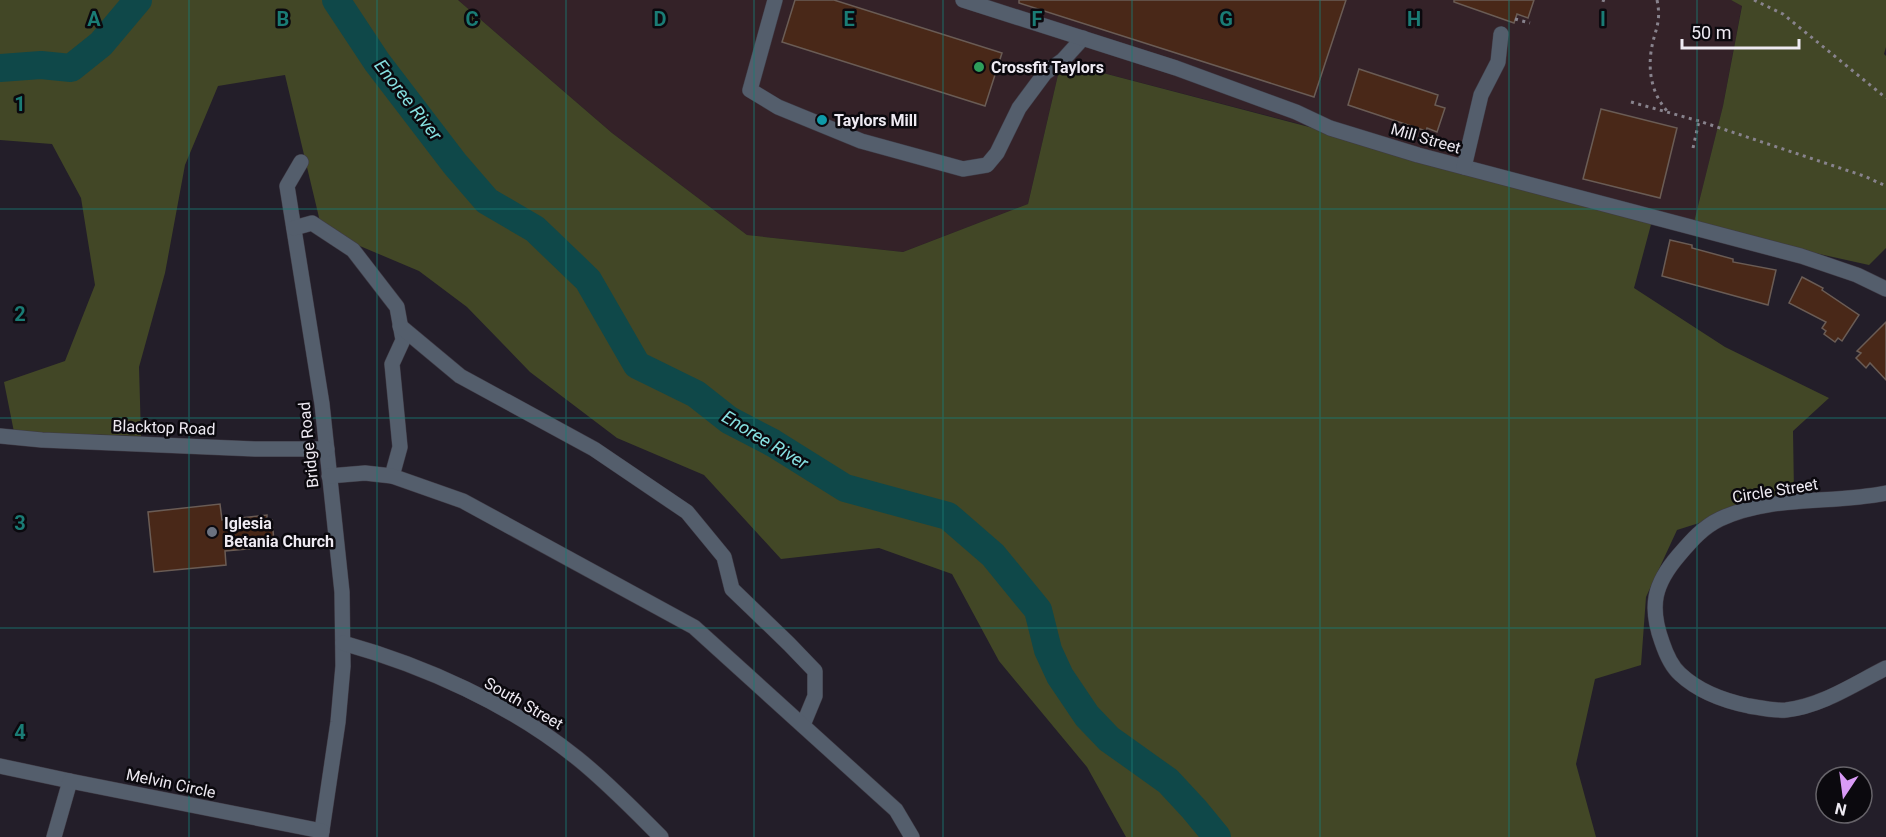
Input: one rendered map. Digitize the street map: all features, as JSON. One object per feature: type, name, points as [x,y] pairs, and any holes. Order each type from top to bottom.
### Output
[{"type":"street","points":[[775,0],[750,90],[778,107],[861,141],[963,169],[987,165],[997,153],[1019,108],[1045,73],[1063,60],[1083,38]]},
{"type":"street","name":"Mill Street","points":[[963,0],[1198,76],[1296,112],[1330,128],[1464,167],[1801,256],[1857,275],[1886,289]]},
{"type":"street","points":[[1464,167],[1481,95],[1498,62],[1501,34]]},
{"type":"street","name":"Bridge Road","points":[[301,162],[287,186],[307,302],[327,449],[328,477],[342,592],[343,666],[338,722],[322,834]]},
{"type":"street","points":[[294,228],[312,223],[353,250],[397,307],[403,340],[392,364],[400,447],[392,476]]},
{"type":"street","points":[[400,326],[460,376],[594,449],[687,512],[724,556],[732,589],[815,671],[815,696],[802,725]]},
{"type":"street","name":"Blacktop Road","points":[[0,436],[243,449],[327,449]]},
{"type":"street","points":[[328,477],[365,473],[392,476],[463,501],[694,627],[897,810],[912,837]]},
{"type":"street","name":"Circle Street","points":[[1886,493],[1863,497],[1788,502],[1747,510],[1718,520],[1692,539],[1670,566],[1660,581],[1654,609],[1656,626],[1664,650],[1679,673],[1695,686],[1737,703],[1770,710],[1792,709],[1820,701],[1886,668]]},
{"type":"street","name":"South Street","points":[[343,643],[447,681],[530,725],[578,759],[661,837]]},
{"type":"street","name":"Melvin Circle","points":[[0,766],[322,834]]},
{"type":"street","points":[[54,837],[70,781]]},
{"type":"path","points":[[1602,0],[1608,2]]},
{"type":"path","points":[[1657,0],[1659,24],[1651,51],[1650,69],[1658,100],[1668,113]]},
{"type":"path","points":[[1754,0],[1783,14],[1886,98]]},
{"type":"path","points":[[1515,19],[1530,23]]},
{"type":"path","points":[[1631,102],[1699,121],[1864,176],[1886,186]]},
{"type":"path","points":[[1693,148],[1699,121]]},
{"type":"shaded area","name":"Taylors Mill","points":[[458,0],[1731,0],[1742,5],[1723,106],[1693,226],[1061,62],[1028,204],[903,252],[747,235],[612,133]]},
{"type":"green space","points":[[0,0],[458,0],[612,133],[747,235],[903,252],[1028,204],[1061,62],[1653,217],[1634,288],[1725,347],[1829,398],[1793,431],[1794,493],[1677,530],[1646,597],[1641,665],[1595,679],[1576,764],[1596,837],[1126,837],[1087,767],[999,661],[952,574],[879,548],[781,559],[704,475],[617,438],[530,372],[467,307],[419,271],[322,230],[285,75],[218,86],[185,165],[165,273],[139,367],[141,436],[79,434],[15,437],[4,382],[65,361],[95,285],[81,198],[52,144],[0,140]]},
{"type":"green space","points":[[1731,0],[1886,0],[1884,54],[1886,56],[1886,248],[1869,265],[1693,226],[1723,106],[1742,6]]},
{"type":"building","points":[[795,0],[834,0],[1002,53],[985,106],[782,42]]},
{"type":"building","points":[[1019,0],[1346,0],[1314,97],[1019,3]]},
{"type":"building","points":[[1454,0],[1534,0],[1528,18],[1517,14],[1514,23],[1454,2]]},
{"type":"building","points":[[1359,69],[1438,95],[1435,105],[1445,108],[1437,132],[1427,128],[1426,131],[1348,105]]},
{"type":"building","points":[[1601,109],[1677,128],[1660,198],[1583,179]]},
{"type":"building","points":[[1670,240],[1733,259],[1733,262],[1776,270],[1768,305],[1662,276]]},
{"type":"building","points":[[1802,277],[1823,288],[1822,290],[1859,315],[1842,341],[1838,338],[1835,342],[1824,334],[1826,331],[1822,328],[1826,322],[1789,303]]},
{"type":"building","points":[[1886,322],[1886,380],[1870,363],[1866,368],[1856,358],[1861,353],[1857,351]]},
{"type":"building","name":"Iglesia Betania Church","points":[[220,504],[222,520],[267,515],[267,521],[272,520],[274,541],[269,541],[270,547],[225,551],[226,565],[154,572],[148,512]]},
{"type":"waterway","name":"Enoree River","points":[[0,68],[41,65],[71,68],[101,44],[138,0]]},
{"type":"waterway","name":"Enoree River","points":[[336,0],[377,62],[455,164],[487,201],[535,229],[588,280],[637,365],[696,394],[729,420],[773,443],[845,488],[948,516],[993,555],[1038,610],[1048,650],[1060,676],[1087,716],[1109,739],[1168,781],[1217,837]]},
{"type":"place","name":"Crossfit Taylors","points":[[979,67]]},
{"type":"place","name":"Taylors Mill","points":[[822,120]]},
{"type":"place","name":"Iglesia Betania Church","points":[[212,532]]}]
